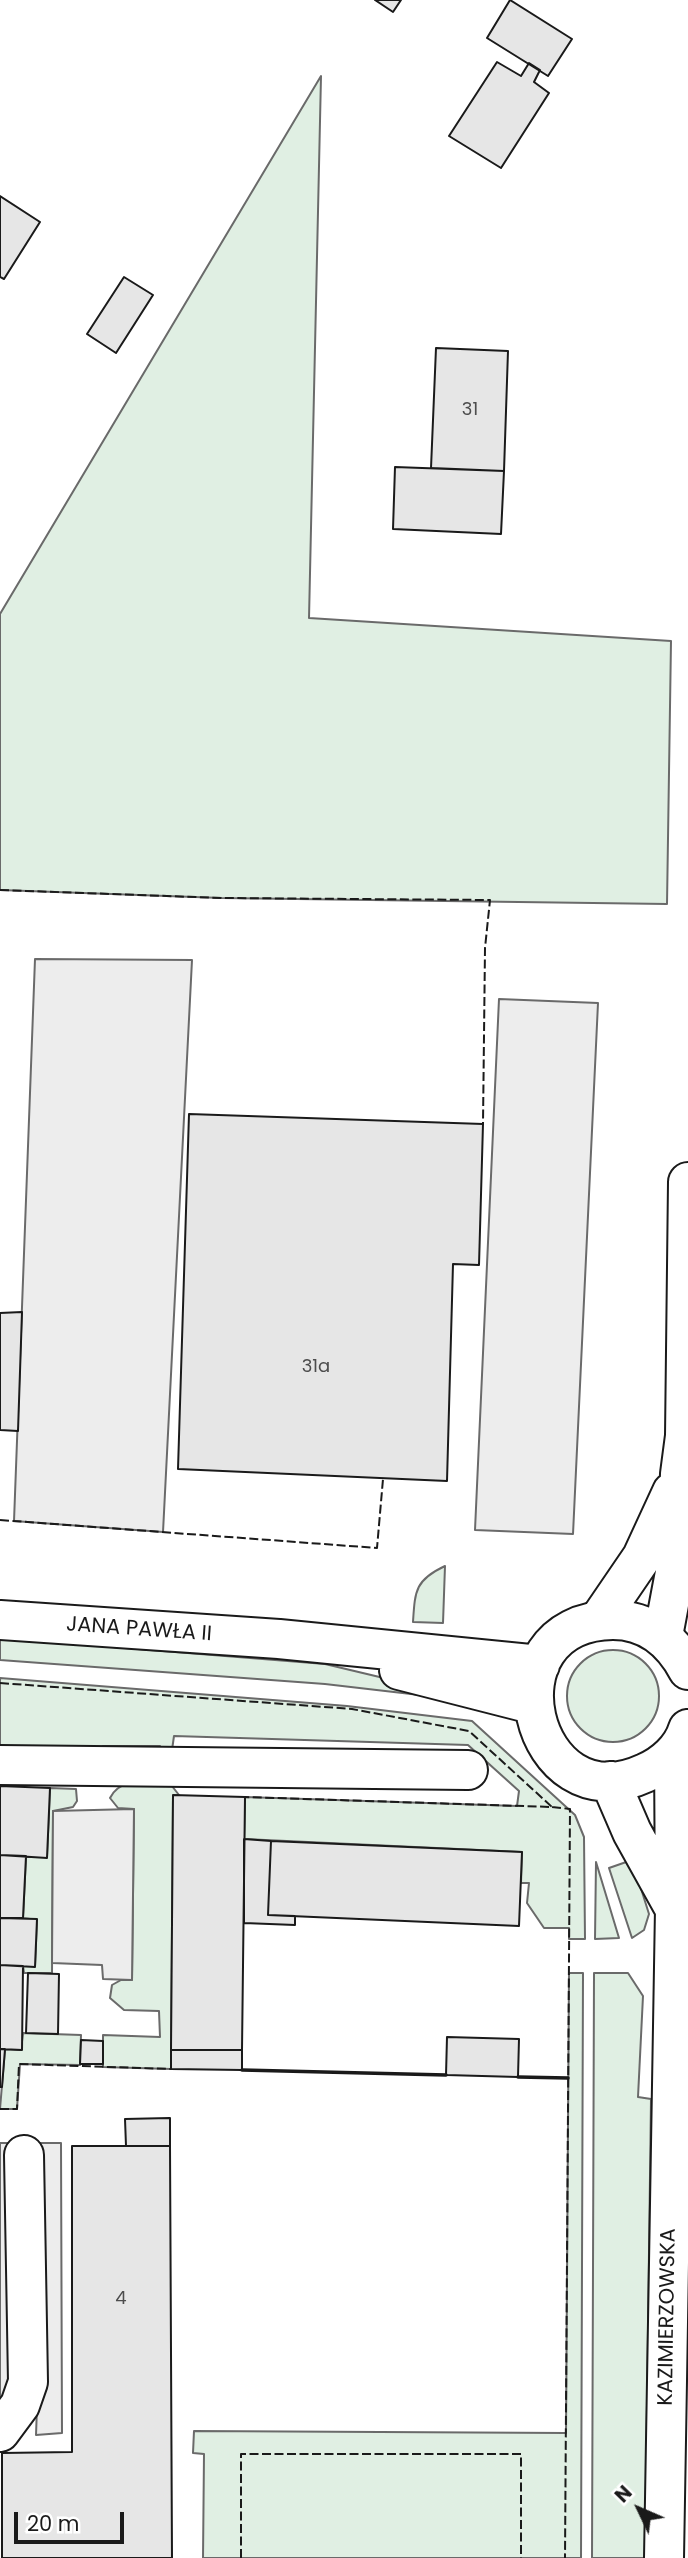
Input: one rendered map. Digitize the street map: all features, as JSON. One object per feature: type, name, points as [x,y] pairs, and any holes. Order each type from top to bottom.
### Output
[{"type":"main road","points":[[663,1636],[676,1567],[680,1474],[685,1436],[688,1182]]},
{"type":"main road","points":[[599,1620],[642,1558],[680,1474]]},
{"type":"main road","name":"JANA PAWŁA II","points":[[0,1620],[279,1639],[540,1665]]},
{"type":"main road","points":[[681,1741],[656,1769],[634,1778],[610,1781],[572,1770],[556,1758],[543,1742],[535,1724],[532,1704],[540,1665],[555,1644],[575,1629],[599,1620],[624,1620],[645,1625],[663,1636],[678,1651],[688,1670]]},
{"type":"main road","name":"JANA PAWŁA II","points":[[279,1639],[532,1704]]},
{"type":"main road","name":"KAZIMIERZOWSKA","points":[[664,2558],[678,2299],[675,1908],[681,1741]]},
{"type":"main road","points":[[0,1765],[468,1770]]},
{"type":"main road","points":[[610,1781],[632,1832],[675,1908]]},
{"type":"main road","points":[[0,2432],[20,2405],[28,2382],[24,2155]]},
{"type":"green space","points":[[321,76],[309,618],[671,641],[667,904],[222,898],[0,890],[0,614]]},
{"type":"green space","points":[[445,1566],[443,1623],[413,1622],[418,1588],[428,1576]]},
{"type":"green space","points":[[0,1638],[325,1664],[455,1695],[454,1699],[325,1684],[0,1660]]},
{"type":"green space","points":[[613,1650],[630,1654],[645,1664],[655,1679],[659,1696],[655,1713],[645,1728],[630,1738],[613,1742],[596,1738],[581,1728],[571,1713],[567,1696],[571,1679],[581,1664],[596,1654]]},
{"type":"green space","points":[[0,1678],[347,1706],[472,1721],[575,1815],[584,1837],[585,1939],[569,1939],[569,1928],[544,1928],[527,1903],[529,1883],[521,1883],[522,1852],[244,1839],[245,1797],[517,1806],[519,1791],[468,1745],[174,1736],[172,1750],[160,1756],[160,1746],[103,1746],[103,1756],[0,1756]]},
{"type":"green space","points":[[168,1781],[179,1795],[173,1796],[171,2069],[103,2067],[103,2035],[160,2037],[159,2011],[124,2010],[110,1998],[112,1985],[121,1980],[132,1980],[134,1809],[118,1808],[110,1798],[115,1791],[127,1784]]},
{"type":"green space","points":[[50,1788],[76,1789],[77,1801],[73,1807],[53,1811],[52,1973],[24,1973],[23,1966],[35,1966],[37,1920],[23,1918],[26,1857],[47,1857]]},
{"type":"green space","points":[[632,1860],[649,1914],[644,1930],[632,1938],[609,1868]]},
{"type":"green space","points":[[596,1862],[619,1938],[595,1939]]},
{"type":"green space","points":[[569,1973],[583,1973],[581,2558],[203,2558],[204,2454],[193,2453],[194,2431],[566,2433]]},
{"type":"green space","points":[[594,1973],[628,1973],[643,1996],[638,2097],[651,2099],[645,2558],[592,2558]]},
{"type":"green space","points":[[23,2033],[81,2035],[80,2065],[20,2064],[17,2109],[0,2109],[5,2049],[21,2050]]},
{"type":"shaded area","points":[[35,959],[192,960],[163,1532],[14,1521]]},
{"type":"shaded area","points":[[499,999],[598,1003],[573,1534],[475,1530]]},
{"type":"shaded area","points":[[134,1809],[132,1980],[103,1979],[102,1965],[52,1963],[53,1811]]},
{"type":"shaded area","points":[[0,2143],[61,2143],[62,2433],[36,2435],[37,2407],[0,2407]]},
{"type":"building","points":[[375,0],[401,0],[393,12]]},
{"type":"building","points":[[510,0],[572,39],[548,76],[487,38]]},
{"type":"building","points":[[497,62],[521,76],[529,63],[540,70],[534,82],[549,93],[501,168],[449,136]]},
{"type":"building","points":[[0,196],[40,222],[4,279],[0,277]]},
{"type":"building","points":[[124,277],[153,295],[116,353],[87,334]]},
{"type":"building","points":[[436,348],[508,351],[504,471],[431,468]]},
{"type":"building","points":[[395,467],[504,471],[501,534],[393,529]]},
{"type":"building","points":[[189,1114],[483,1124],[479,1265],[453,1264],[447,1481],[178,1469]]},
{"type":"building","points":[[22,1312],[18,1431],[0,1430],[0,1313]]},
{"type":"building","points":[[0,1786],[50,1788],[47,1858],[0,1855]]},
{"type":"building","points":[[173,1795],[245,1797],[242,2050],[171,2050]]},
{"type":"building","points":[[244,1839],[271,1841],[268,1915],[295,1916],[295,1925],[244,1923]]},
{"type":"building","points":[[271,1841],[522,1852],[519,1926],[268,1915]]},
{"type":"building","points":[[0,1855],[26,1856],[23,1918],[0,1918]]},
{"type":"building","points":[[0,1918],[37,1919],[35,1967],[0,1965]]},
{"type":"building","points":[[0,1965],[23,1966],[22,2050],[0,2049]]},
{"type":"building","points":[[28,1973],[59,1974],[58,2034],[26,2033]]},
{"type":"building","points":[[447,2037],[519,2039],[518,2077],[446,2075]]},
{"type":"building","points":[[81,2040],[103,2041],[103,2064],[80,2064]]},
{"type":"building","points":[[0,2049],[5,2049],[2,2087],[0,2087]]},
{"type":"building","points":[[171,2050],[242,2050],[242,2070],[171,2069]]},
{"type":"building","points":[[170,2118],[170,2146],[126,2146],[125,2119]]},
{"type":"building","points":[[72,2146],[170,2146],[172,2558],[2,2558],[2,2453],[72,2452]]},
{"type":"fence","points":[[0,890],[222,898],[490,900],[485,948],[483,1124]]},
{"type":"fence","points":[[0,1520],[377,1548],[383,1479]]},
{"type":"fence","points":[[0,1683],[352,1709],[469,1731],[552,1807],[245,1797]]},
{"type":"fence","points":[[552,1807],[570,1809],[565,2558]]},
{"type":"fence","points":[[0,2109],[17,2109],[19,2064],[171,2069]]},
{"type":"fence","points":[[241,2558],[241,2454],[521,2454],[521,2558]]},
{"type":"wall","points":[[242,2070],[446,2075]]},
{"type":"wall","points":[[518,2077],[568,2078]]}]
